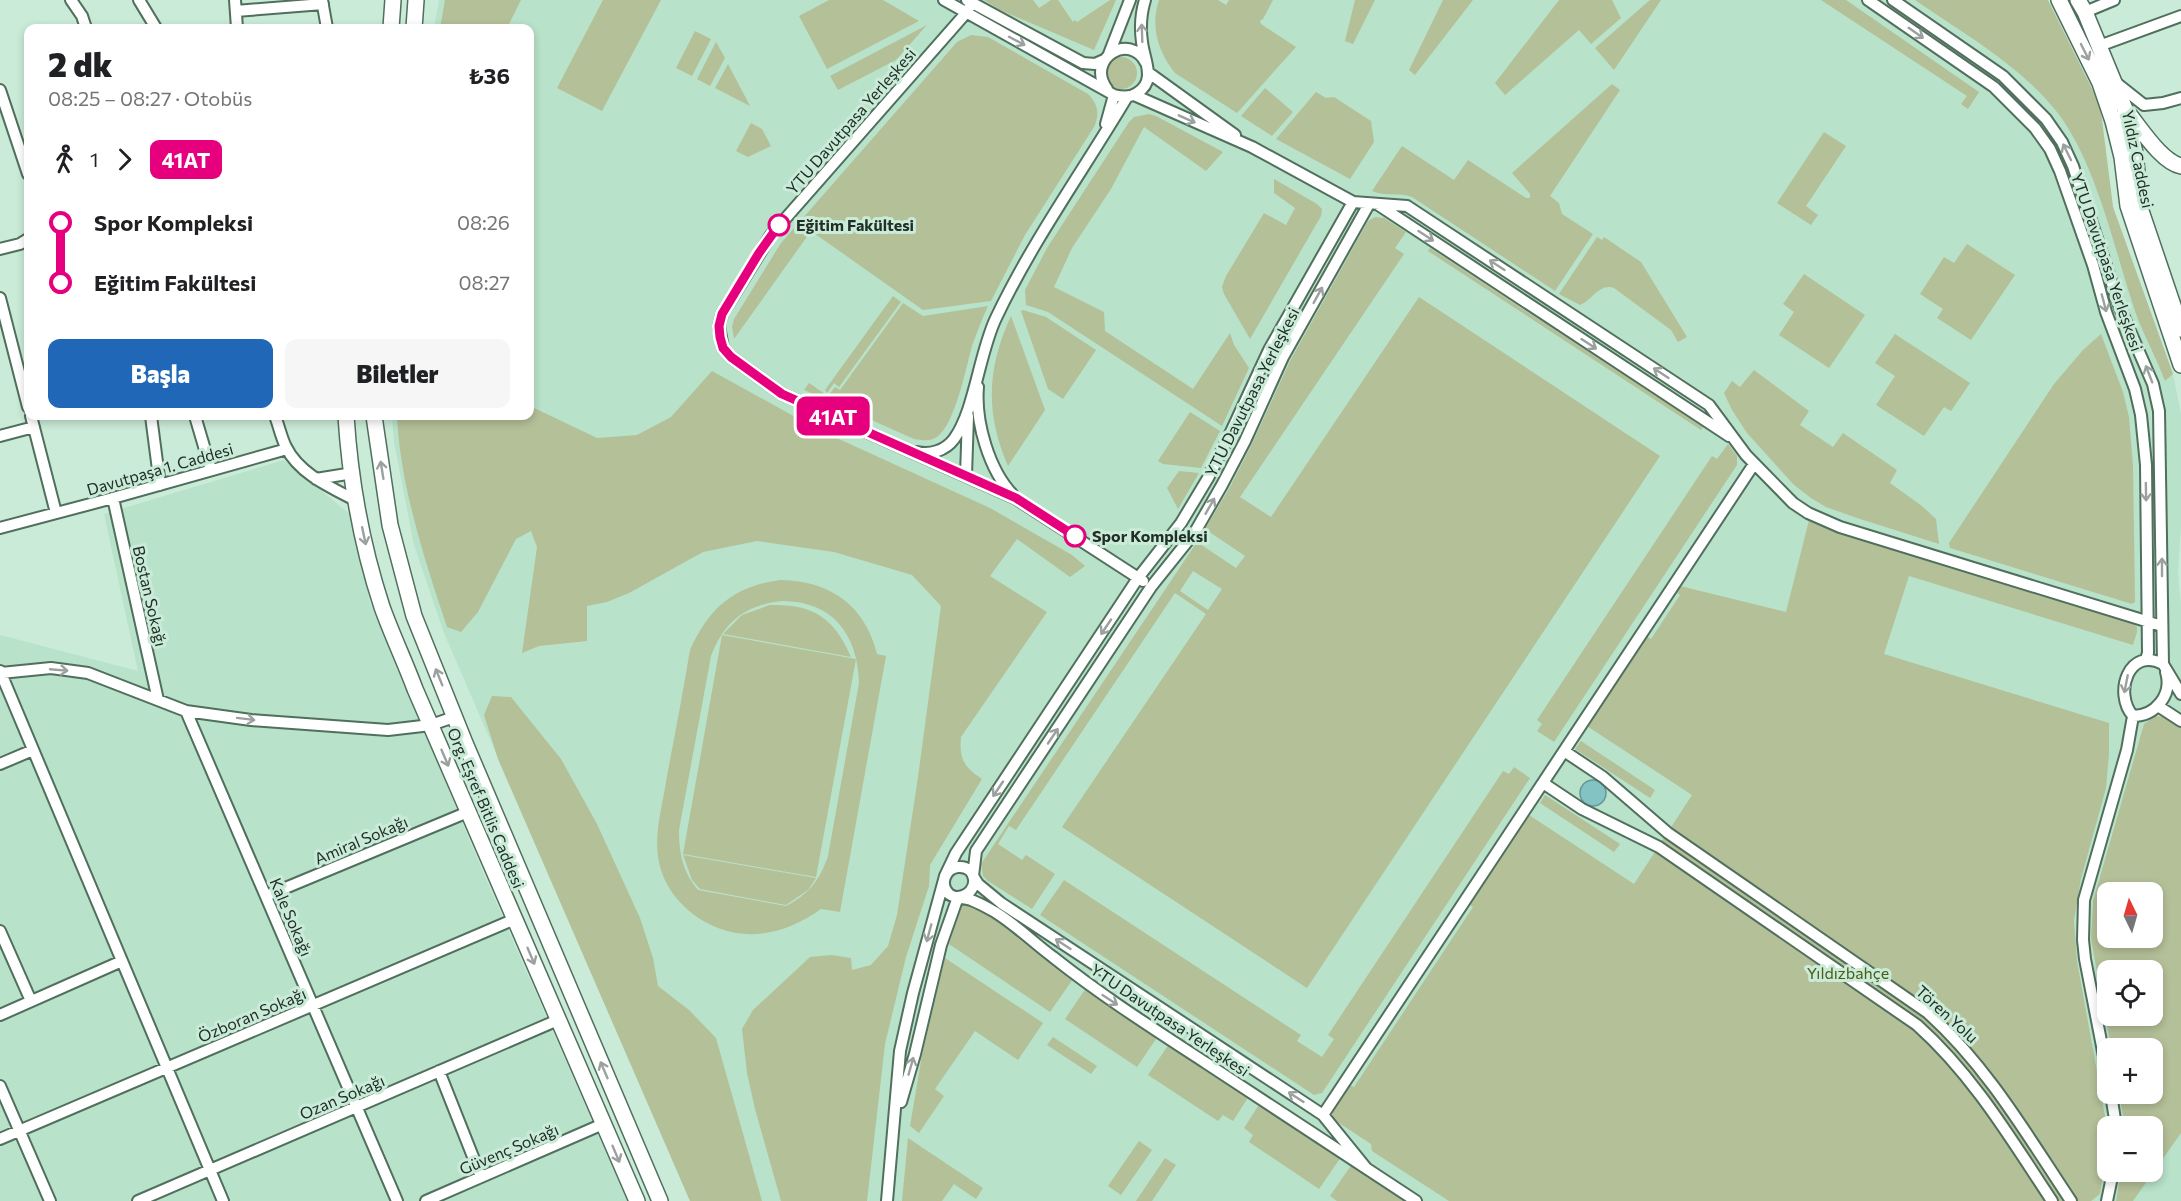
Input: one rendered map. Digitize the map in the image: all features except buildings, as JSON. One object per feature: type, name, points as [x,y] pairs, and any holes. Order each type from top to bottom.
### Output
[{"type":"street","points":[[71,0],[85,24]]},
{"type":"street","points":[[139,0],[154,24]]},
{"type":"street","points":[[391,24],[393,0]]},
{"type":"street","points":[[414,24],[416,0]]},
{"type":"street","points":[[944,0],[968,5],[1083,63],[1095,64],[1116,50],[1132,50],[1139,54],[1148,70],[1252,147]]},
{"type":"street","name":"YTU Davutpasa Yerleşkesi","points":[[1102,139],[1111,93],[1100,76],[1130,0]]},
{"type":"street","points":[[1145,0],[1142,42],[1148,70]]},
{"type":"street","name":"YTU Davutpasa Yerleşkesi","points":[[1868,0],[2001,94],[2035,128],[2050,149],[2060,171],[2093,265],[2106,312],[2135,389],[2141,415],[2146,465],[2148,622],[2146,659]]},
{"type":"street","name":"YTU Davutpasa Yerleşkesi","points":[[1893,0],[2003,76],[2026,97],[2046,119],[2062,142],[2073,166],[2120,308],[2153,384],[2159,411],[2163,664],[2181,694]]},
{"type":"street","name":"Yıldız Caddesi","points":[[2059,0],[2100,83],[2114,121],[2122,157],[2128,206],[2181,366]]},
{"type":"street","points":[[2081,6],[2114,0]]},
{"type":"street","points":[[237,24],[235,5],[322,2],[326,24]]},
{"type":"street","points":[[968,5],[1111,93],[1130,96],[1252,147],[1353,202],[1407,206],[1709,405],[1754,464],[1793,503],[1823,520],[2162,626]]},
{"type":"street","name":"YTU Davutpasa Yerleşkesi","points":[[968,5],[771,235],[722,314],[719,326],[723,348],[731,357],[782,394],[1016,498],[1151,587]]},
{"type":"street","name":"Yıldız Caddesi","points":[[2081,6],[2125,109],[2135,153],[2141,211],[2181,329]]},
{"type":"street","points":[[2099,46],[2181,16]]},
{"type":"street","name":"YTU Davutpasa Yerleşkesi","points":[[910,451],[924,453],[940,450],[953,440],[968,406],[985,348],[1000,309],[1036,242],[1102,139],[1130,96],[1144,87],[1148,70]]},
{"type":"street","points":[[2113,81],[2144,105],[2181,98]]},
{"type":"street","points":[[0,90],[24,162]]},
{"type":"street","points":[[2125,109],[2155,147],[2175,165],[2181,166]]},
{"type":"street","name":"YTU Davutpasa Yerleşkesi","points":[[887,1201],[900,1051],[913,993],[945,876],[956,853],[1138,578],[1182,523],[1208,478],[1269,350],[1353,202]]},
{"type":"street","name":"YTU Davutpasa Yerleşkesi","points":[[958,897],[972,891],[976,851],[1151,587],[1195,532],[1222,485],[1283,357],[1373,204]]},
{"type":"street","points":[[0,249],[24,242]]},
{"type":"street","points":[[0,298],[2,317],[24,393]]},
{"type":"street","name":"YTU Davutpasa Yerleşkesi","points":[[985,348],[978,393],[980,420],[993,464],[1000,478],[1016,498]]},
{"type":"street","name":"YTU Davutpasa Yerleşkesi","points":[[966,475],[968,406]]},
{"type":"street","points":[[32,420],[57,513]]},
{"type":"street","points":[[152,420],[160,485]]},
{"type":"street","points":[[196,420],[211,470]]},
{"type":"street","points":[[276,420],[287,449],[316,479],[357,501]]},
{"type":"street","name":"Org. Eşref Bitlis Caddesi","points":[[346,420],[357,501],[369,560],[383,608],[468,812],[637,1201]]},
{"type":"street","name":"Org. Eşref Bitlis Caddesi","points":[[375,420],[390,525],[414,616],[454,717],[660,1201]]},
{"type":"street","points":[[0,436],[34,427]]},
{"type":"street","name":"Davutpaşa 1. Caddesi","points":[[0,528],[287,449]]},
{"type":"street","points":[[1323,1115],[1754,464]]},
{"type":"street","points":[[316,479],[353,472]]},
{"type":"street","name":"Bostan Sokağı","points":[[113,498],[158,700]]},
{"type":"street","points":[[2100,1038],[2085,959],[2082,920],[2089,881],[2127,750],[2133,716],[2125,702],[2125,683],[2134,665],[2146,659],[2155,659],[2163,664],[2167,685],[2158,706],[2150,714],[2133,716]]},
{"type":"street","points":[[223,1201],[1,672],[51,668],[88,673],[186,711],[250,720],[388,730],[431,725],[454,717]]},
{"type":"street","points":[[2158,706],[2181,721]]},
{"type":"street","name":"Kale Sokağı","points":[[186,711],[397,1201]]},
{"type":"street","points":[[0,764],[33,750]]},
{"type":"street","name":"Tören Yolu","points":[[1564,751],[1603,777],[1668,833],[1904,994],[1953,1035],[1993,1084],[2071,1201]]},
{"type":"street","name":"Tören Yolu","points":[[1543,783],[1582,809],[1659,846],[1894,1007],[1934,1039],[1980,1094],[2052,1201]]},
{"type":"street","name":"Amiral Sokağı","points":[[266,896],[468,812]]},
{"type":"street","points":[[958,897],[946,890],[945,876],[951,868],[956,867],[966,868],[973,876]]},
{"type":"street","name":"YTU Davutpasa Yerleşkesi","points":[[973,876],[978,884],[1001,903],[1323,1115],[1366,1168]]},
{"type":"street","name":"YTU Davutpasa Yerleşkesi","points":[[895,1123],[915,1054],[941,945],[958,897]]},
{"type":"street","name":"YTU Davutpasa Yerleşkesi","points":[[958,897],[995,912],[1092,988],[1416,1201]]},
{"type":"street","name":"Özboran Sokağı","points":[[0,1139],[515,919]]},
{"type":"street","points":[[0,931],[31,1001]]},
{"type":"street","points":[[0,1015],[122,961]]},
{"type":"street","name":"Ozan Sokağı","points":[[138,1201],[558,1020]]},
{"type":"street","points":[[439,1071],[482,1177]]},
{"type":"street","points":[[0,1086],[50,1201]]},
{"type":"street","name":"Güvenç Sokağı","points":[[426,1201],[603,1124]]},
{"type":"street","points":[[2108,1201],[2111,1182]]},
{"type":"shaded area","points":[[439,0],[2048,0],[2095,95],[2101,112],[2113,207],[2173,374],[2181,414],[2181,526],[2178,572],[2181,606],[2181,1201],[690,1201],[444,633],[414,545],[394,442],[392,420],[534,420],[534,24],[435,24]]},
{"type":"shaded area","points":[[284,460],[352,516],[370,603],[486,879],[627,1201],[0,1201],[0,635],[138,671],[104,514]]},
{"type":"green space","points":[[445,0],[521,0],[509,24],[441,24]]},
{"type":"green space","points":[[603,0],[661,0],[602,111],[557,88]]},
{"type":"green space","points":[[829,0],[883,0],[919,21],[827,69],[799,16]]},
{"type":"green space","points":[[984,0],[1033,0],[1039,8],[1051,0],[1058,0],[1073,22],[1075,20],[1077,22],[1110,0],[1116,0],[1094,50],[1000,10]]},
{"type":"green space","points":[[1159,0],[1218,0],[1226,5],[1229,0],[1273,0],[1260,21],[1261,24],[1296,47],[1237,113],[1175,73],[1169,65],[1157,38],[1155,19]]},
{"type":"green space","points":[[1355,0],[1375,0],[1353,44],[1345,41]]},
{"type":"green space","points":[[1443,0],[1473,0],[1415,75],[1409,70]]},
{"type":"green space","points":[[1559,0],[1612,0],[1621,18],[1591,44],[1579,30],[1505,95],[1495,83]]},
{"type":"green space","points":[[1650,0],[1661,0],[1614,70],[1595,48]]},
{"type":"green space","points":[[1821,0],[1846,0],[1979,92],[1968,109],[1961,104],[1967,96]]},
{"type":"green space","points":[[1915,0],[2048,0],[2095,95],[2101,112],[2113,207],[2173,374],[2165,381],[2135,312],[2102,203],[2092,178],[2082,154],[2057,112],[2026,79],[2009,65]]},
{"type":"green space","points":[[927,25],[896,60],[838,90],[830,76]]},
{"type":"green space","points":[[695,31],[711,39],[692,76],[676,68]]},
{"type":"green space","points":[[971,35],[988,37],[1088,94],[1096,105],[1097,113],[1094,127],[1025,235],[991,301],[923,310],[811,231],[734,339],[732,327],[734,319],[781,243],[957,42]]},
{"type":"green space","points":[[716,42],[725,58],[710,86],[697,79]]},
{"type":"green space","points":[[1121,57],[1132,62],[1137,73],[1132,84],[1121,89],[1110,84],[1105,73],[1110,62]]},
{"type":"green space","points":[[728,64],[750,106],[715,88]]},
{"type":"green space","points":[[1612,84],[1620,90],[1550,196],[1559,203],[1562,214],[1593,234],[1555,291],[1412,197],[1372,191],[1402,146],[1454,180],[1468,160],[1526,198],[1530,198],[1530,194],[1512,173]]},
{"type":"green space","points":[[1265,88],[1293,112],[1272,136],[1241,116]]},
{"type":"green space","points":[[1316,92],[1326,98],[1334,97],[1371,121],[1374,142],[1350,179],[1276,139]]},
{"type":"green space","points":[[1149,114],[1223,152],[1206,171],[1144,127],[1111,189],[1072,248],[1054,287],[1104,312],[1105,331],[1193,389],[1230,333],[1234,345],[1249,368],[1222,426],[1048,312],[1026,305],[1025,290],[1047,248],[1129,122],[1134,117]]},
{"type":"green space","points":[[751,123],[762,129],[771,146],[748,157],[736,151]]},
{"type":"green space","points":[[1824,132],[1846,146],[1806,206],[1818,215],[1811,225],[1777,203]]},
{"type":"green space","points":[[1274,179],[1317,204],[1322,209],[1321,216],[1250,339],[1222,287],[1226,276],[1264,213],[1286,225],[1295,208],[1274,193]]},
{"type":"green space","points":[[1375,217],[1384,218],[1406,232],[1395,248],[1404,254],[1240,497],[1271,517],[1419,297],[1660,456],[1307,988],[1062,827],[1206,614],[1175,593],[1016,830],[1009,826],[998,844],[1022,860],[1026,855],[1055,874],[1032,909],[988,881],[983,876],[981,864],[1197,542],[1236,568],[1245,556],[1205,529],[1252,444],[1290,361],[1368,221]],"holes":[[[1193,571],[1222,589],[1208,610],[1180,591]]]},
{"type":"green space","points":[[1597,237],[1602,240],[1604,237],[1641,262],[1687,337],[1678,342],[1671,330],[1614,288],[1600,290],[1580,305],[1559,294]]},
{"type":"green space","points":[[1967,244],[2015,275],[1971,340],[1937,318],[1943,309],[1920,294],[1944,257],[1954,263]]},
{"type":"green space","points":[[1430,248],[1703,427],[1701,430],[1428,251]]},
{"type":"green space","points":[[1804,274],[1865,315],[1829,368],[1779,335],[1794,312],[1783,304]]},
{"type":"green space","points":[[893,296],[901,302],[839,387],[834,383],[827,393],[825,390]]},
{"type":"green space","points":[[903,303],[923,316],[988,306],[972,346],[949,420],[943,430],[932,440],[914,439],[804,390],[809,383],[828,396],[835,387],[840,390]]},
{"type":"green space","points":[[1021,311],[1046,317],[1096,350],[1063,399],[1048,389]]},
{"type":"green space","points":[[1011,316],[1045,410],[1008,466],[995,428],[992,391],[997,354]]},
{"type":"green space","points":[[1895,334],[1970,383],[1951,411],[1944,407],[1924,436],[1876,405],[1895,376],[1875,363]]},
{"type":"green space","points":[[2101,334],[2123,392],[2129,417],[2133,466],[2135,602],[2132,604],[1950,548],[1949,543],[2054,384],[2083,350]]},
{"type":"green space","points":[[1754,370],[1809,411],[1800,425],[1833,447],[1843,433],[1897,470],[1890,483],[1936,519],[1939,544],[1826,507],[1794,485],[1747,433],[1724,393],[1732,381],[1740,387]]},
{"type":"green space","points":[[712,371],[817,429],[990,508],[1072,555],[1085,566],[1070,577],[1017,539],[990,576],[1047,612],[961,737],[964,762],[982,779],[930,865],[929,886],[906,957],[885,1044],[867,1201],[781,1201],[755,1109],[747,1073],[742,1029],[753,1010],[810,957],[831,955],[851,958],[852,970],[871,965],[888,946],[897,915],[941,606],[912,575],[834,552],[757,541],[703,552],[629,593],[607,602],[587,606],[587,641],[539,646],[522,653],[537,547],[531,531],[516,539],[478,612],[461,632],[447,627],[408,496],[397,420],[534,420],[534,408],[597,438],[637,435],[671,417]]},
{"type":"green space","points":[[1190,412],[1220,431],[1201,468],[1163,464],[1158,461]]},
{"type":"green space","points":[[1728,444],[1737,456],[1737,465],[1554,742],[1537,731],[1542,724],[1537,720],[1712,456],[1717,459]]},
{"type":"green space","points":[[1179,471],[1199,473],[1178,509],[1167,488]]},
{"type":"green space","name":"Yıldızbahçe","points":[[1809,520],[1838,532],[2132,623],[2137,627],[2133,645],[1909,576],[1884,654],[2109,723],[2106,788],[2081,879],[2074,920],[2077,961],[2097,1072],[2097,1104],[2103,1104],[2105,1116],[2097,1116],[2097,1182],[2102,1182],[2100,1194],[2091,1201],[1449,1201],[1372,1151],[1371,1144],[1333,1119],[1332,1112],[1349,1085],[1354,1087],[1473,907],[1467,903],[1529,815],[1634,884],[1692,795],[1587,726],[1646,636],[1651,639],[1680,595],[1676,592],[1680,586],[1786,612]]},
{"type":"green space","points":[[781,580],[799,581],[830,591],[854,609],[864,622],[877,654],[886,656],[840,912],[821,909],[784,928],[758,934],[745,934],[718,928],[698,917],[680,902],[662,873],[657,841],[690,650],[706,622],[725,601],[764,583]],"holes":[[[782,601],[800,603],[829,614],[848,636],[854,650],[859,683],[828,856],[821,872],[807,892],[786,906],[698,890],[683,862],[679,830],[711,656],[729,625],[747,611],[757,606]]]},
{"type":"green space","points":[[770,605],[799,607],[821,616],[837,632],[851,657],[723,634],[742,615]]},
{"type":"green space","points":[[722,635],[856,659],[816,877],[683,854]]},
{"type":"green space","points":[[492,696],[511,697],[561,759],[597,824],[640,918],[653,958],[658,986],[689,1010],[716,1038],[762,1201],[690,1201],[498,759],[484,715]]},
{"type":"green space","points":[[2155,716],[2169,717],[2181,725],[2181,1133],[2163,1158],[2163,1116],[2123,1116],[2121,1104],[2163,1104],[2163,1038],[2109,1038],[2107,1026],[2163,1026],[2163,960],[2097,960],[2097,972],[2091,939],[2093,901],[2097,887],[2097,948],[2163,948],[2163,882],[2098,882],[2144,724]]},
{"type":"green space","points":[[1581,741],[1655,790],[1650,798],[1575,749]]},
{"type":"green space","points":[[1514,767],[1530,778],[1322,1093],[1314,1095],[1040,915],[1064,880],[1301,1035],[1297,1041],[1322,1057],[1334,1039],[1328,1035],[1503,771],[1509,774]]},
{"type":"green space","points":[[1545,795],[1620,844],[1614,852],[1540,803]]},
{"type":"green space","points":[[683,855],[816,878],[808,890],[786,905],[700,889],[692,880]]},
{"type":"green space","points":[[966,902],[993,916],[1073,979],[1050,1012],[949,944],[963,903]]},
{"type":"green space","points":[[945,958],[1043,1023],[1018,1060],[975,1031],[935,1089],[944,1096],[919,1133],[910,1126],[922,1055]]},
{"type":"green space","points":[[1086,988],[1158,1036],[1137,1067],[1065,1019]]},
{"type":"green space","points":[[1053,1037],[1097,1066],[1091,1074],[1047,1045]]},
{"type":"green space","points":[[1169,1044],[1249,1096],[1233,1121],[1223,1115],[1218,1121],[1148,1075]]},
{"type":"green space","points":[[1260,1103],[1341,1157],[1319,1189],[1249,1142],[1253,1135],[1244,1128]]},
{"type":"green space","points":[[908,1138],[983,1188],[976,1199],[954,1184],[942,1201],[902,1201]]},
{"type":"green space","points":[[1139,1141],[1152,1150],[1121,1195],[1108,1186]]},
{"type":"green space","points":[[1165,1158],[1176,1165],[1152,1201],[1136,1201]]},
{"type":"green space","points":[[1352,1164],[1409,1201],[1337,1201],[1330,1196]]},
{"type":"green space","points":[[2119,1182],[2146,1182],[2133,1201],[2116,1201]]},
{"type":"water","points":[[1593,780],[1602,784],[1606,793],[1602,802],[1593,806],[1584,802],[1580,793],[1584,784]]},
{"type":"bus line","name":"41AT","points":[[779,225],[722,314],[719,326],[720,337],[723,348],[731,357],[782,394],[1016,498],[1075,536]]},
{"type":"place","name":"Eğitim Fakültesi","points":[[779,225]]},
{"type":"place","name":"Spor Kompleksi","points":[[1075,536]]}]
